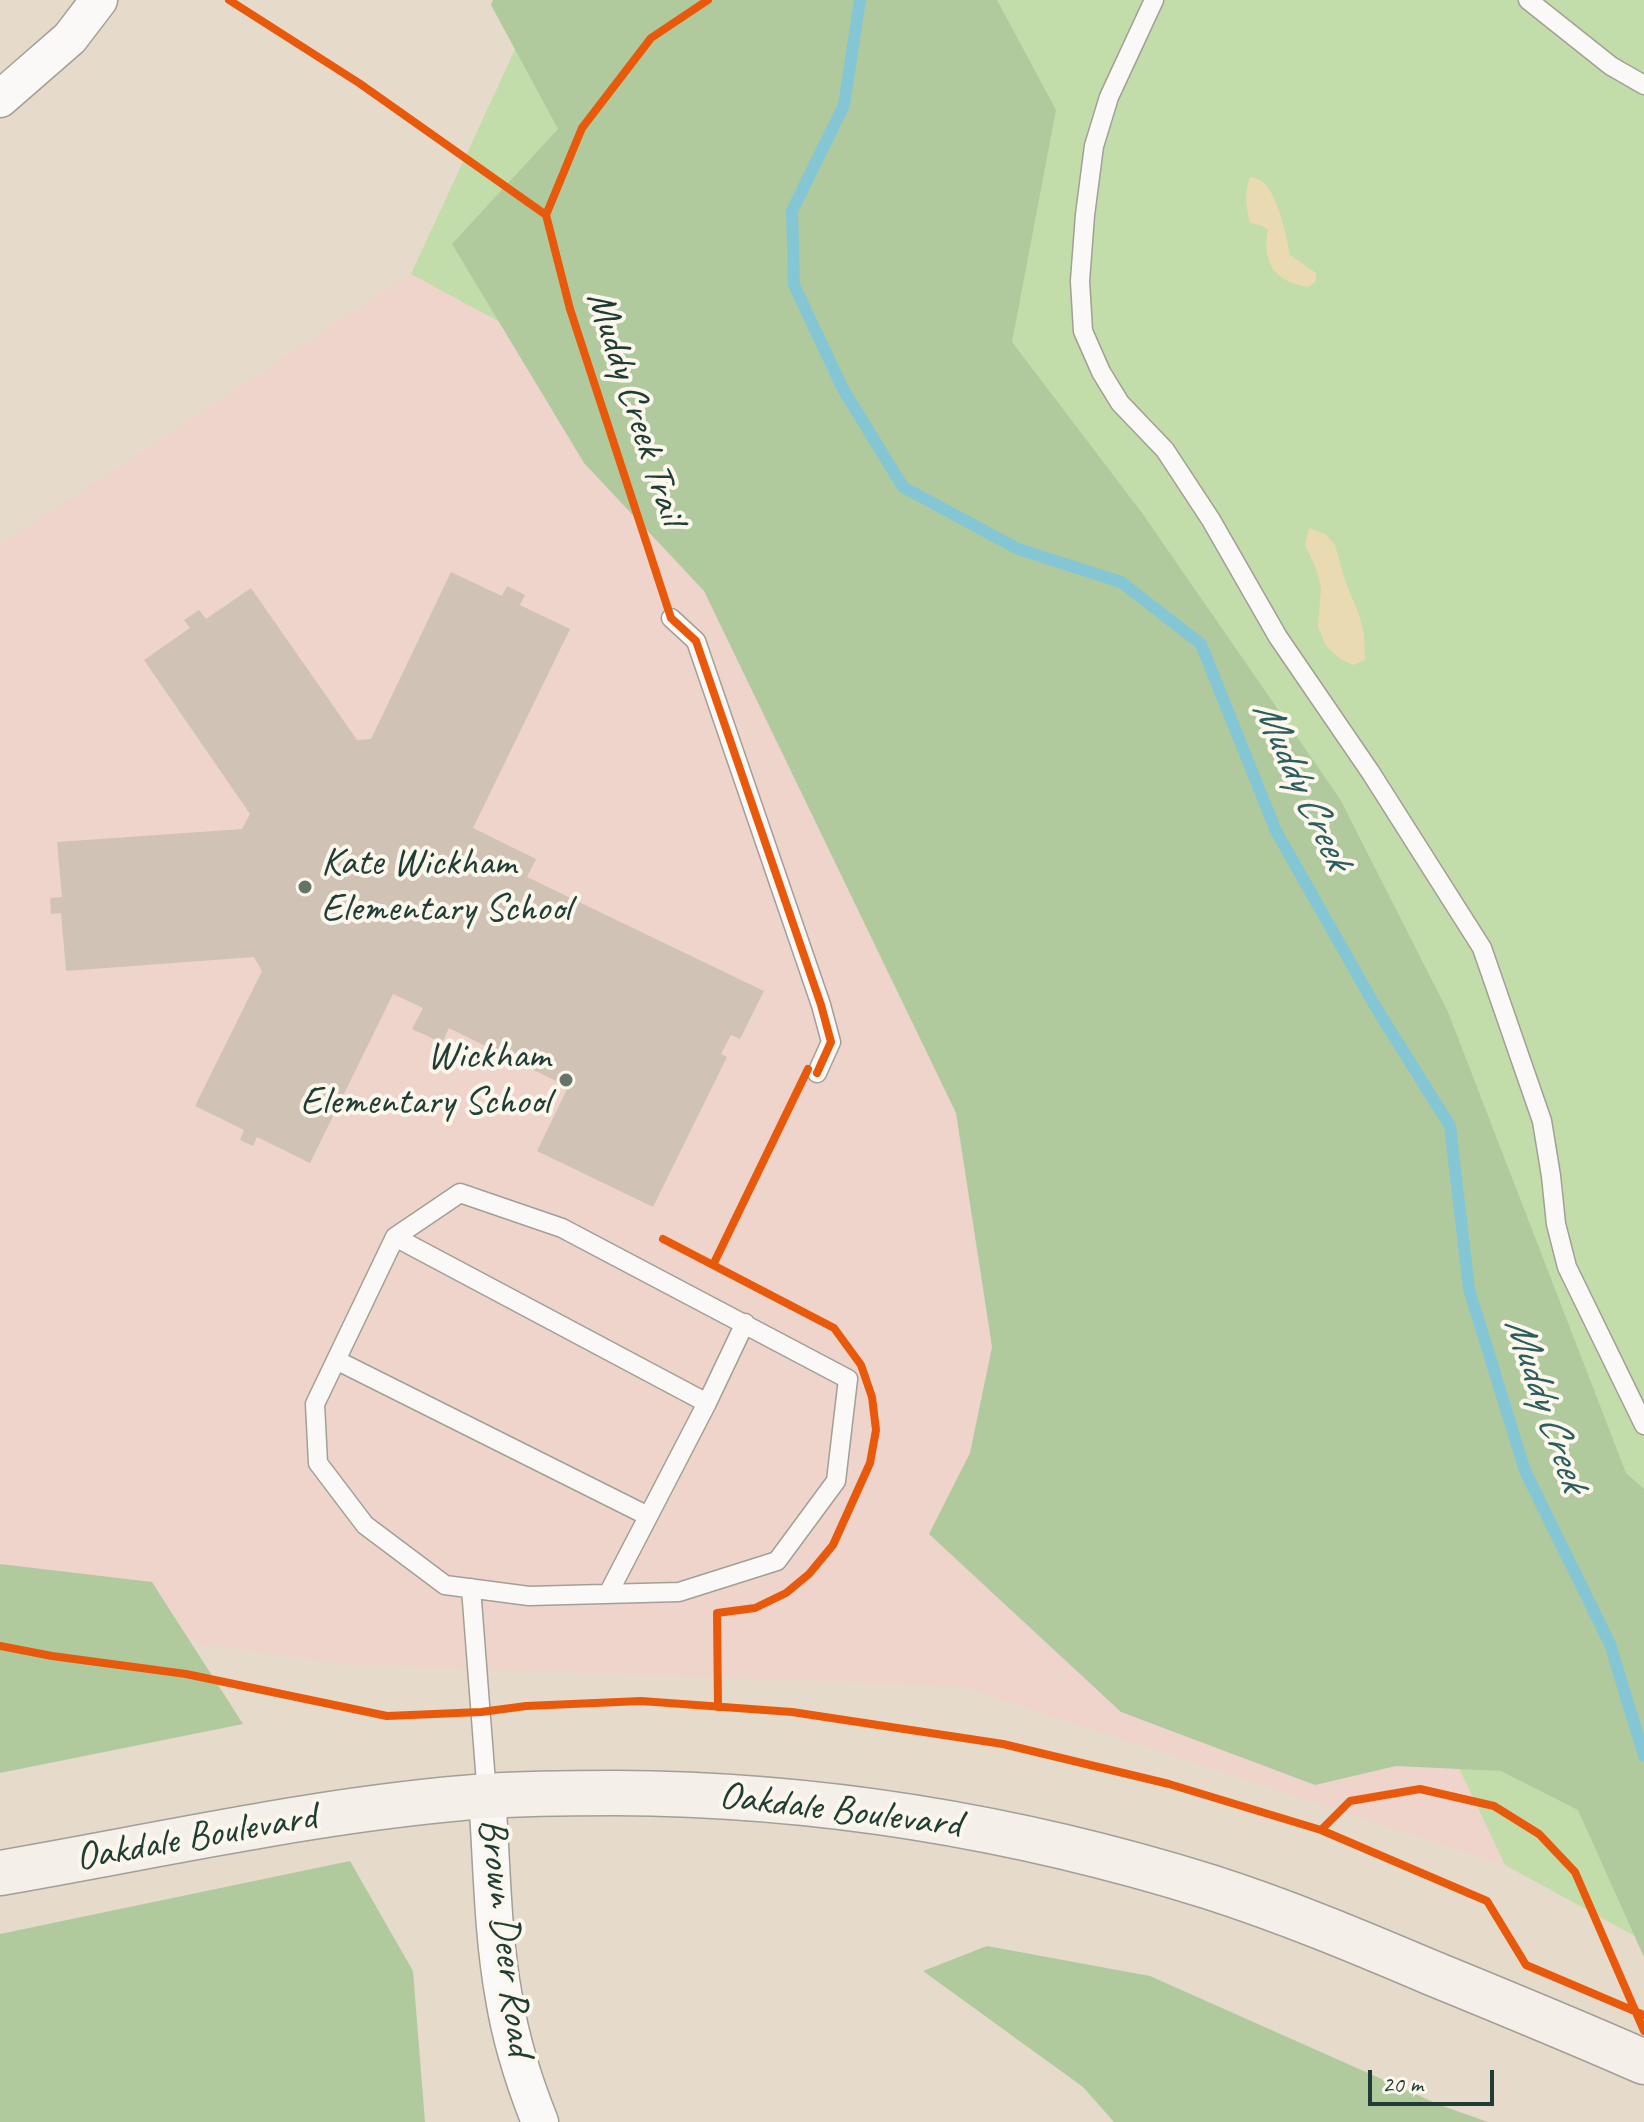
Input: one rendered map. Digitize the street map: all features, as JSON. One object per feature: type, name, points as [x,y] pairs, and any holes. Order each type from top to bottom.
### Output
[{"type":"main road","name":"Oakdale Boulevard","points":[[0,1873],[342,1812],[487,1796],[688,1794],[821,1803],[953,1823],[1084,1851],[1212,1888],[1338,1933],[1644,2062]]},
{"type":"street","points":[[0,99],[70,38],[99,0]]},
{"type":"street","name":"Brown Deer Road","points":[[487,1796],[504,1999],[521,2075],[540,2122]]},
{"type":"lane","points":[[1154,0],[1109,97],[1094,146],[1080,281],[1083,331],[1101,372],[1120,403],[1165,450],[1211,520],[1278,637],[1371,773],[1482,948],[1542,1121],[1556,1224],[1567,1267],[1644,1425]]},
{"type":"lane","points":[[1528,0],[1611,66],[1644,85]]},
{"type":"lane","points":[[671,618],[696,641],[821,1005],[831,1042],[817,1073]]},
{"type":"lane","points":[[460,1193],[562,1228],[745,1323],[848,1379],[836,1481],[777,1561],[679,1592],[529,1596],[445,1585],[365,1525],[318,1463],[315,1404],[395,1237],[460,1193]]},
{"type":"lane","points":[[395,1237],[707,1403]]},
{"type":"lane","points":[[608,1594],[745,1323]]},
{"type":"lane","points":[[336,1360],[648,1516]]},
{"type":"lane","points":[[471,1588],[487,1796]]},
{"type":"shaded area","name":"Wickham Elementary School","points":[[411,274],[867,521],[1505,1865],[960,1686],[341,1664],[0,1615],[0,545]]},
{"type":"green space","points":[[493,0],[997,0],[1056,110],[1012,342],[1142,513],[1340,799],[1448,1012],[1626,1473],[1644,1489],[1644,1957],[1578,1810],[1501,1771],[1396,1766],[1315,1785],[1121,1712],[929,1534],[970,1453],[992,1347],[956,1113],[704,591],[584,463],[452,244],[558,129],[491,5]]},
{"type":"green space","points":[[538,0],[1644,0],[1644,1941],[1505,1865],[867,521],[411,274]]},
{"type":"green space","points":[[0,1564],[152,1582],[243,1724],[0,1773]]},
{"type":"green space","points":[[350,1861],[413,1971],[425,2122],[0,2122],[0,1934]]},
{"type":"green space","points":[[987,1946],[1150,1976],[1440,2105],[1488,2122],[1114,2122],[1083,2087],[923,1971]]},
{"type":"sand","points":[[1250,177],[1262,181],[1272,195],[1290,255],[1316,273],[1316,281],[1309,287],[1280,276],[1269,261],[1268,230],[1250,223],[1246,200]]},
{"type":"sand","points":[[1309,528],[1325,534],[1335,545],[1359,615],[1364,634],[1365,660],[1353,665],[1326,646],[1318,626],[1321,588],[1305,545]]},
{"type":"building","name":"Kate Wickham Elementary School","points":[[451,572],[502,596],[507,586],[525,595],[520,605],[570,629],[473,828],[536,859],[527,877],[764,991],[740,1039],[731,1035],[721,1054],[727,1057],[653,1207],[537,1151],[568,1087],[449,1028],[442,1043],[412,1029],[423,1008],[393,994],[310,1163],[257,1137],[253,1146],[240,1140],[244,1130],[195,1106],[262,971],[254,957],[66,971],[61,913],[51,914],[50,898],[62,897],[57,842],[242,829],[250,814],[144,660],[190,628],[184,620],[199,610],[206,619],[251,588],[357,740],[371,739]]},
{"type":"waterway","name":"Muddy Creek","points":[[860,0],[844,105],[792,211],[794,285],[843,389],[903,487],[1018,549],[1121,582],[1201,644],[1276,831],[1375,1006],[1450,1126],[1469,1289],[1525,1471],[1610,1644],[1644,1756]]},
{"type":"cycle path","points":[[229,0],[359,83],[546,215]]},
{"type":"cycle path","name":"Muddy Creek Trail","points":[[708,0],[651,38],[582,128],[546,215],[570,309],[671,618],[696,641],[821,1005],[831,1042],[817,1073]]},
{"type":"cycle path","points":[[713,1265],[808,1069]]},
{"type":"cycle path","points":[[663,1239],[834,1328],[861,1365],[872,1397],[876,1430],[870,1463],[833,1545],[809,1574],[786,1593],[755,1608],[717,1613],[718,1707]]},
{"type":"cycle path","points":[[0,1646],[186,1674],[387,1716],[641,1701],[792,1712],[1003,1744],[1169,1784],[1321,1830],[1487,1901],[1526,1965],[1644,2015]]},
{"type":"cycle path","points":[[1321,1830],[1350,1801],[1420,1789],[1494,1806],[1539,1834],[1575,1872],[1644,2031]]},
{"type":"place","name":"Kate Wickham Elementary School","points":[[305,887]]},
{"type":"place","name":"Wickham Elementary School","points":[[566,1080]]}]
